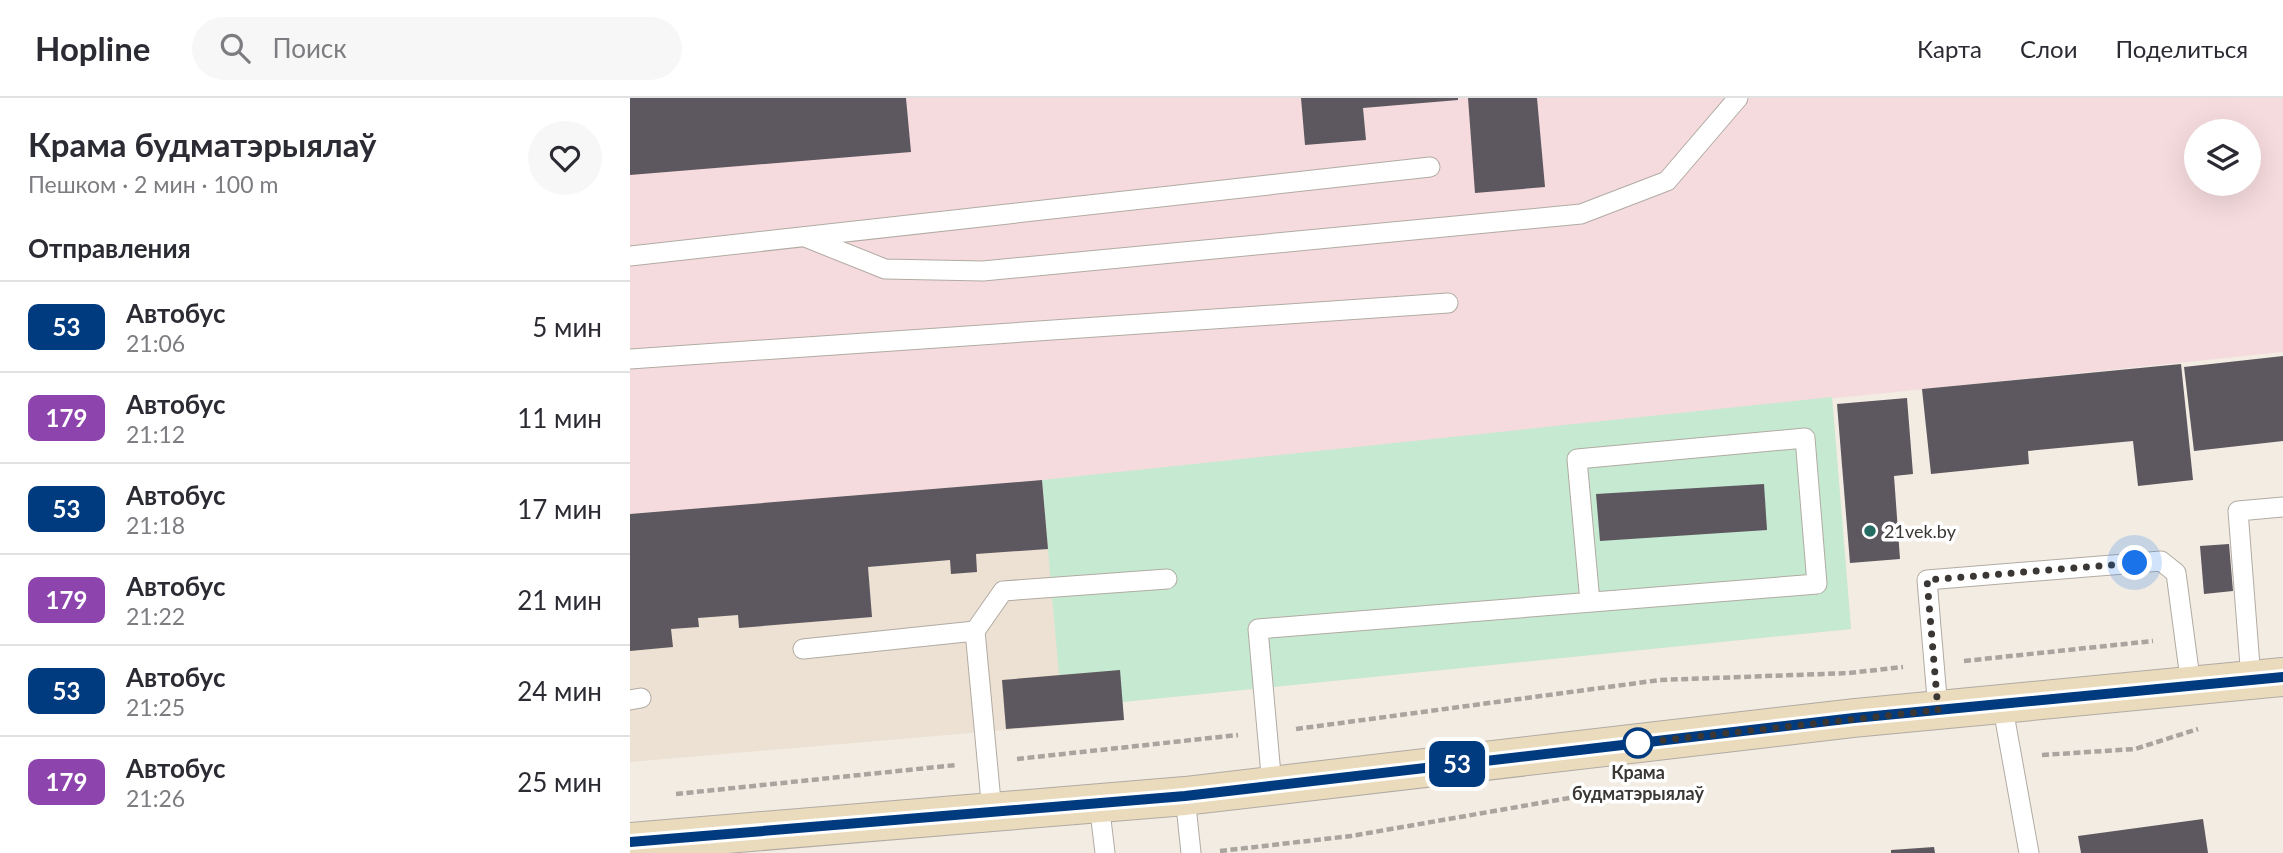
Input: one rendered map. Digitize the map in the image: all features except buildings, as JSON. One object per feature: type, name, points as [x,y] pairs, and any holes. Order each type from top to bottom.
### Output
[{"type":"main road","points":[[630,842],[744,843],[992,812],[1185,796],[1938,710],[2267,678]]},
{"type":"lane","points":[[805,237],[885,269],[983,271],[1581,214],[1667,181],[1738,98]]},
{"type":"lane","points":[[630,256],[1430,167]]},
{"type":"lane","points":[[630,359],[1448,303]]},
{"type":"lane","points":[[1272,786],[1258,629],[1590,603],[1817,584],[1805,438],[1577,459],[1590,603]]},
{"type":"lane","points":[[2267,678],[2238,511],[2283,507]]},
{"type":"lane","points":[[1938,710],[1927,580],[2161,561],[2176,573],[2191,686]]},
{"type":"lane","points":[[992,812],[975,631],[1003,591],[1167,579]]},
{"type":"lane","points":[[803,649],[975,631]]},
{"type":"lane","points":[[2002,704],[2029,853]]},
{"type":"lane","points":[[1185,796],[1191,853]]},
{"type":"lane","points":[[1099,803],[1105,853]]},
{"type":"path","points":[[1849,673],[2185,638]]},
{"type":"path","points":[[2012,753],[2054,756],[2135,749],[2202,727]]},
{"type":"path","points":[[1216,852],[1351,836],[1622,788]]},
{"type":"shaded area","points":[[630,98],[2283,98],[2283,352],[1042,480],[630,514]]},
{"type":"shaded area","points":[[1832,397],[1851,629],[1123,702],[1124,720],[630,762],[630,514],[1042,480]]},
{"type":"green space","points":[[1832,397],[1851,629],[1122,702],[1119,671],[1059,675],[1042,480]]},
{"type":"bus line","name":"53","points":[[630,842],[1185,796],[1854,718],[2283,677]]},
{"type":"place","name":"21vek.by","points":[[1870,531]]},
{"type":"place","name":"Крама будматэрыялаў","points":[[1638,743]]},
{"type":"route","points":[[1638,743],[1938,710],[1927,580],[2135,563]]}]
